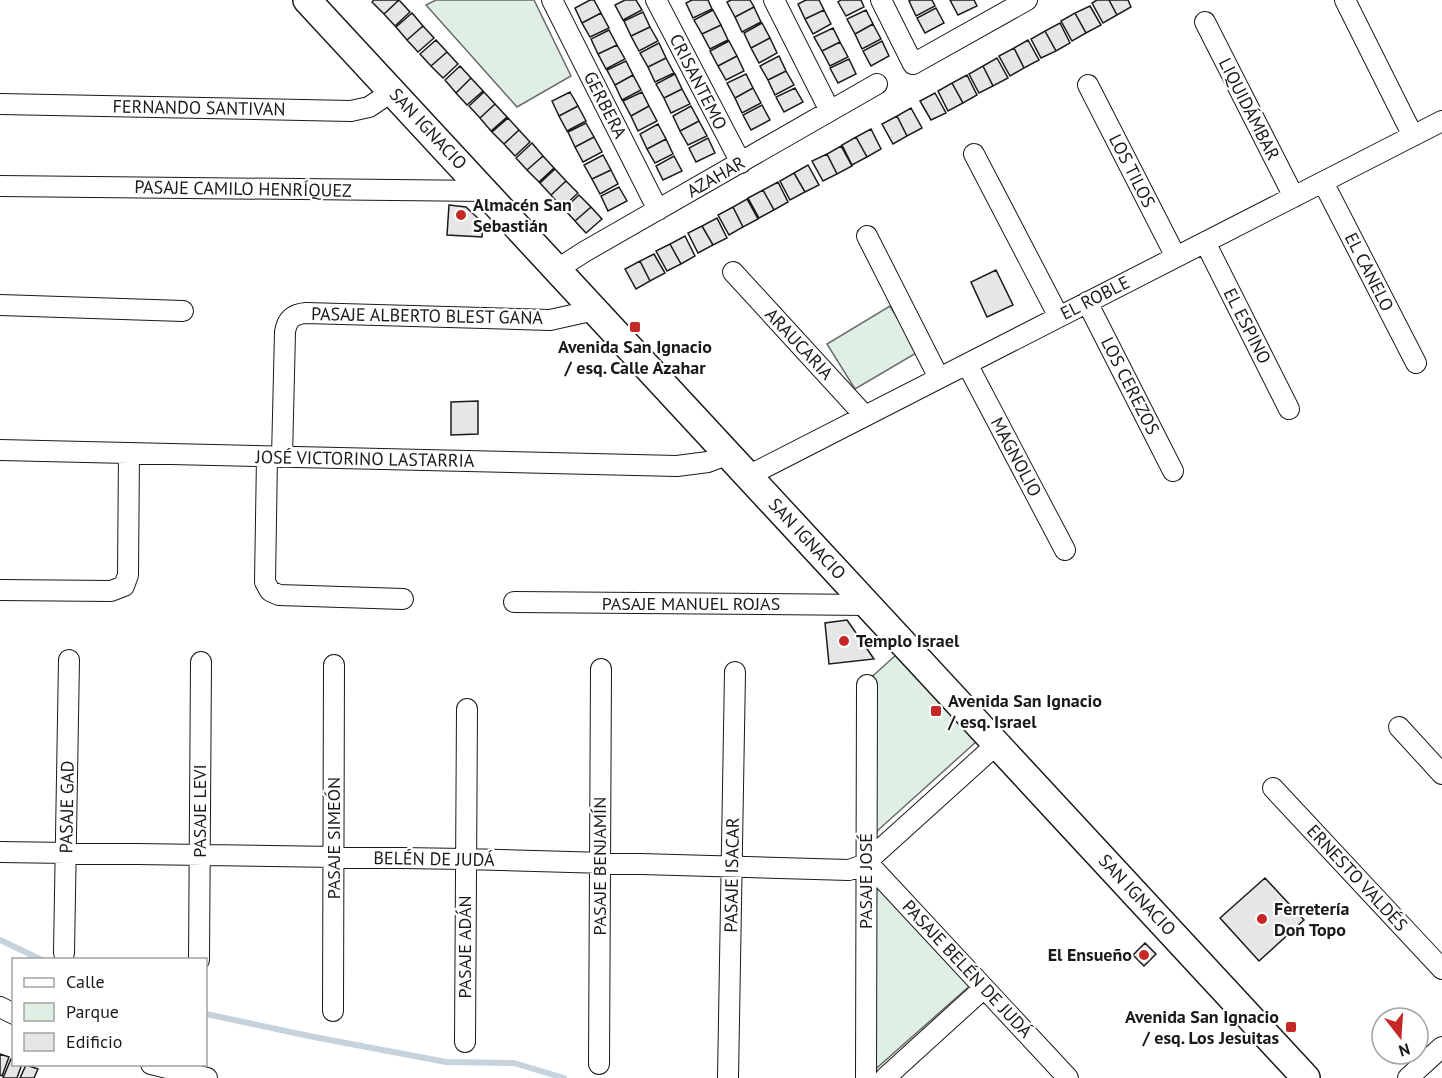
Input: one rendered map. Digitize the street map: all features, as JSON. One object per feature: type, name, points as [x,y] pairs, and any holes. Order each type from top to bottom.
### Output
[{"type":"main road","name":"SAN IGNACIO","points":[[311,1],[556,270],[1306,1078]]},
{"type":"street","name":"GERBERA","points":[[552,0],[658,210]]},
{"type":"street","name":"CRISANTEMO","points":[[656,0],[741,163]]},
{"type":"street","points":[[774,0],[830,111]]},
{"type":"street","points":[[881,0],[913,64],[997,7],[1027,0]]},
{"type":"street","points":[[1345,0],[1413,136]]},
{"type":"street","name":"LIQUIDÁMBAR","points":[[1205,22],[1294,196]]},
{"type":"street","name":"AZAHAR","points":[[556,270],[877,84]]},
{"type":"street","name":"LOS TILOS","points":[[1088,85],[1176,257]]},
{"type":"street","name":"FERNANDO SANTIVAN","points":[[0,104],[351,111],[369,107],[393,91]]},
{"type":"street","name":"EL ROBLE","points":[[748,476],[1442,121]]},
{"type":"street","points":[[974,154],[1059,317]]},
{"type":"street","name":"EL CANELO","points":[[1323,182],[1416,363]]},
{"type":"street","name":"PASAJE CAMILO HENRÍQUEZ","points":[[0,186],[486,191]]},
{"type":"street","points":[[867,236],[939,378]]},
{"type":"street","name":"EL ESPINO","points":[[1205,242],[1289,409]]},
{"type":"street","name":"ARAUCARIA","points":[[734,272],[866,416]]},
{"type":"street","name":"LOS CEREZOS","points":[[1087,302],[1173,471]]},
{"type":"street","points":[[0,305],[183,311]]},
{"type":"street","name":"PASAJE ALBERTO BLEST GANA","points":[[274,457],[286,324],[295,315],[306,313],[550,320],[595,310]]},
{"type":"street","name":"MAGNOLIO","points":[[967,364],[1065,550]]},
{"type":"street","name":"JOSÉ VICTORINO LASTARRIA","points":[[0,450],[677,466],[708,462],[729,454]]},
{"type":"street","points":[[0,590],[111,591],[124,586],[128,575],[129,453]]},
{"type":"street","points":[[274,457],[266,582],[270,591],[279,595],[403,599]]},
{"type":"street","name":"PASAJE MANUEL ROJAS","points":[[514,602],[868,605]]},
{"type":"street","name":"PASAJE GAD","points":[[64,953],[69,660]]},
{"type":"street","name":"PASAJE LEVI","points":[[199,958],[201,662]]},
{"type":"street","name":"PASAJE SIMEÓN","points":[[333,1011],[334,665]]},
{"type":"street","name":"PASAJE BENJAMÍN","points":[[599,1064],[601,669]]},
{"type":"street","name":"PASAJE ISACAR","points":[[728,1078],[735,672]]},
{"type":"street","name":"PASAJE JOSÉ","points":[[866,1078],[867,685]]},
{"type":"street","name":"PASAJE ADÁN","points":[[465,1042],[467,709]]},
{"type":"street","points":[[1399,727],[1442,774]]},
{"type":"street","points":[[866,861],[997,744]]},
{"type":"street","name":"ERNESTO VALDÉS","points":[[1273,788],[1442,969]]},
{"type":"street","name":"BELÉN DE JUDÁ","points":[[0,852],[466,859],[732,865],[841,870],[857,868],[866,861]]},
{"type":"street","name":"PASAJE BELÉN DE JUDÁ","points":[[866,861],[1068,1078]]},
{"type":"street","points":[[885,1078],[984,988]]},
{"type":"street","points":[[1407,1078],[1442,1047]]},
{"type":"street","points":[[155,1066],[202,1078]]},
{"type":"green space","points":[[436,0],[534,0],[571,76],[517,107],[426,5]]},
{"type":"green space","points":[[890,306],[918,352],[855,389],[827,344]]},
{"type":"green space","points":[[897,654],[977,741],[876,832],[865,683]]},
{"type":"green space","points":[[877,876],[973,983],[870,1074]]},
{"type":"building","points":[[374,0],[399,0],[384,14],[372,2]]},
{"type":"building","points":[[399,0],[410,12],[395,26],[384,14]]},
{"type":"building","points":[[594,0],[601,13],[582,23],[575,8]]},
{"type":"building","points":[[625,0],[636,0],[642,10],[623,20],[615,5]]},
{"type":"building","points":[[692,0],[708,0],[712,9],[693,18],[686,3]]},
{"type":"building","points":[[750,0],[754,7],[735,17],[727,2]]},
{"type":"building","points":[[806,0],[819,0],[824,10],[805,19],[798,4]]},
{"type":"building","points":[[861,0],[864,7],[846,16],[838,2]]},
{"type":"building","points":[[932,0],[935,6],[916,16],[909,1]]},
{"type":"building","points":[[950,0],[974,0],[977,6],[958,15]]},
{"type":"building","points":[[1097,0],[1109,0],[1117,15],[1103,23],[1092,3]]},
{"type":"building","points":[[1109,0],[1128,0],[1131,7],[1117,15]]},
{"type":"building","points":[[1090,6],[1101,25],[1086,33],[1075,13]]},
{"type":"building","points":[[754,7],[761,22],[742,32],[735,17]]},
{"type":"building","points":[[936,8],[944,23],[925,33],[917,18]]},
{"type":"building","points":[[713,10],[721,25],[702,34],[694,20]]},
{"type":"building","points":[[824,10],[831,24],[813,34],[805,19]]},
{"type":"building","points":[[866,10],[873,24],[855,34],[847,19]]},
{"type":"building","points":[[643,12],[650,27],[631,36],[624,21]]},
{"type":"building","points":[[412,13],[423,26],[407,40],[396,27]]},
{"type":"building","points":[[601,13],[609,28],[590,37],[582,23]]},
{"type":"building","points":[[1075,13],[1086,33],[1072,41],[1061,21]]},
{"type":"building","points":[[762,23],[770,38],[751,48],[744,33]]},
{"type":"building","points":[[1060,23],[1070,43],[1056,51],[1045,31]]},
{"type":"building","points":[[873,24],[881,39],[862,49],[855,34]]},
{"type":"building","points":[[721,25],[728,40],[710,49],[702,34]]},
{"type":"building","points":[[423,26],[434,38],[418,52],[407,40]]},
{"type":"building","points":[[650,27],[658,41],[639,51],[631,36]]},
{"type":"building","points":[[833,28],[840,42],[822,51],[814,37]]},
{"type":"building","points":[[609,30],[617,45],[598,54],[591,39]]},
{"type":"building","points":[[1045,31],[1056,51],[1041,58],[1031,39]]},
{"type":"building","points":[[770,38],[777,53],[759,63],[751,48]]},
{"type":"building","points":[[436,40],[447,52],[431,66],[420,54]]},
{"type":"building","points":[[1028,40],[1039,60],[1024,68],[1014,48]]},
{"type":"building","points":[[729,41],[737,56],[718,66],[710,51]]},
{"type":"building","points":[[882,41],[889,56],[871,66],[863,51]]},
{"type":"building","points":[[840,42],[848,57],[830,66],[822,51]]},
{"type":"building","points":[[659,43],[666,58],[648,67],[640,53]]},
{"type":"building","points":[[617,45],[625,59],[606,69],[598,54]]},
{"type":"building","points":[[1014,48],[1024,68],[1010,76],[999,56]]},
{"type":"building","points":[[447,52],[458,64],[443,78],[431,66]]},
{"type":"building","points":[[737,56],[744,71],[726,80],[718,66]]},
{"type":"building","points":[[779,56],[786,71],[768,80],[760,66]]},
{"type":"building","points":[[666,58],[674,73],[655,82],[648,67]]},
{"type":"building","points":[[997,58],[1008,78],[993,86],[983,66]]},
{"type":"building","points":[[849,59],[856,74],[838,83],[830,68]]},
{"type":"building","points":[[626,61],[633,75],[615,85],[607,70]]},
{"type":"building","points":[[460,66],[471,78],[456,93],[445,80]]},
{"type":"building","points":[[983,66],[993,86],[979,93],[969,74]]},
{"type":"building","points":[[786,71],[794,85],[775,95],[768,80]]},
{"type":"building","points":[[675,74],[682,89],[664,98],[656,84]]},
{"type":"building","points":[[746,74],[753,88],[735,98],[727,83]]},
{"type":"building","points":[[633,75],[641,90],[622,100],[615,85]]},
{"type":"building","points":[[967,75],[977,95],[963,103],[952,83]]},
{"type":"building","points":[[471,78],[483,91],[467,105],[456,93]]},
{"type":"building","points":[[952,83],[963,103],[948,111],[938,91]]},
{"type":"building","points":[[753,88],[761,103],[742,113],[735,98]]},
{"type":"building","points":[[795,88],[803,102],[784,112],[776,97]]},
{"type":"building","points":[[682,89],[690,104],[671,113],[664,98]]},
{"type":"building","points":[[484,92],[495,104],[480,118],[469,106]]},
{"type":"building","points":[[570,92],[578,106],[559,116],[552,101]]},
{"type":"building","points":[[642,92],[649,106],[631,116],[623,101]]},
{"type":"building","points":[[935,93],[946,113],[931,120],[920,101]]},
{"type":"building","points":[[495,104],[507,117],[491,131],[480,118]]},
{"type":"building","points":[[762,105],[770,120],[751,130],[743,115]]},
{"type":"building","points":[[578,106],[586,121],[567,131],[559,116]]},
{"type":"building","points":[[649,106],[657,121],[638,131],[631,116]]},
{"type":"building","points":[[691,106],[699,121],[680,131],[673,116]]},
{"type":"building","points":[[911,108],[922,128],[907,136],[897,116]]},
{"type":"building","points":[[897,116],[907,136],[893,144],[882,124]]},
{"type":"building","points":[[508,118],[519,130],[504,144],[492,132]]},
{"type":"building","points":[[699,121],[707,136],[688,145],[680,131]]},
{"type":"building","points":[[586,123],[594,137],[575,147],[568,132]]},
{"type":"building","points":[[658,124],[666,139],[647,149],[640,134]]},
{"type":"building","points":[[871,129],[881,149],[867,157],[856,137]]},
{"type":"building","points":[[519,130],[530,142],[515,156],[504,144]]},
{"type":"building","points":[[594,137],[602,152],[583,162],[575,147]]},
{"type":"building","points":[[856,137],[867,157],[852,165],[842,145]]},
{"type":"building","points":[[708,138],[715,153],[696,162],[689,148]]},
{"type":"building","points":[[666,139],[673,154],[655,163],[647,149]]},
{"type":"building","points":[[532,143],[543,156],[527,170],[516,158]]},
{"type":"building","points":[[841,146],[852,166],[837,174],[827,154]]},
{"type":"building","points":[[827,154],[837,174],[823,181],[812,161]]},
{"type":"building","points":[[603,155],[611,170],[592,179],[584,165]]},
{"type":"building","points":[[543,156],[554,168],[539,182],[527,170]]},
{"type":"building","points":[[674,156],[682,171],[663,180],[656,166]]},
{"type":"building","points":[[808,165],[819,185],[805,192],[794,173]]},
{"type":"building","points":[[555,169],[566,181],[551,195],[540,183]]},
{"type":"building","points":[[611,170],[618,184],[600,194],[592,179]]},
{"type":"building","points":[[794,173],[805,192],[790,200],[780,181]]},
{"type":"building","points":[[566,181],[578,193],[562,208],[551,195]]},
{"type":"building","points":[[778,182],[788,202],[774,210],[763,190]]},
{"type":"building","points":[[619,187],[627,201],[608,211],[601,196]]},
{"type":"building","points":[[763,190],[774,210],[759,218],[748,198]]},
{"type":"building","points":[[579,195],[591,207],[575,221],[564,209]]},
{"type":"building","points":[[747,199],[758,219],[743,227],[733,207]]},
{"type":"building","name":"Almacén San Sebastián","points":[[449,205],[466,207],[483,223],[482,237],[447,235]]},
{"type":"building","points":[[591,207],[602,219],[586,233],[575,221]]},
{"type":"building","points":[[733,207],[743,227],[729,235],[718,215]]},
{"type":"building","points":[[717,218],[727,238],[713,245],[702,226]]},
{"type":"building","points":[[702,226],[713,245],[698,253],[688,233]]},
{"type":"building","points":[[685,236],[695,256],[681,264],[670,244]]},
{"type":"building","points":[[670,244],[681,264],[667,271],[656,251]]},
{"type":"building","points":[[654,254],[665,273],[650,281],[640,261]]},
{"type":"building","points":[[640,261],[650,281],[636,289],[625,269]]},
{"type":"building","points":[[996,270],[1013,305],[987,317],[971,282]]},
{"type":"building","points":[[478,401],[478,434],[451,435],[451,402]]},
{"type":"building","name":"Templo Israel","points":[[847,620],[874,659],[829,664],[825,623]]},
{"type":"building","name":"Ferretería Don Topo","points":[[1265,878],[1304,920],[1259,961],[1220,918]]},
{"type":"building","name":"El Ensueño","points":[[1145,943],[1156,954],[1144,966],[1133,955]]},
{"type":"building","points":[[0,1054],[9,1057],[2,1076],[0,1075]]},
{"type":"building","points":[[11,1059],[12,1066],[21,1066],[17,1078],[3,1078]]},
{"type":"building","points":[[26,1066],[38,1069],[34,1078],[20,1078]]},
{"type":"waterway","points":[[0,940],[38,958]]},
{"type":"waterway","points":[[207,1014],[446,1062],[514,1063],[564,1078]]},
{"type":"place","name":"Almacén San Sebastián","points":[[461,215]]},
{"type":"place","name":"Avenida San Ignacio / esq. Calle Azahar","points":[[635,327]]},
{"type":"place","name":"Templo Israel","points":[[844,641]]},
{"type":"place","name":"Avenida San Ignacio / esq. Israel","points":[[936,711]]},
{"type":"place","name":"Ferretería Don Topo","points":[[1262,919]]},
{"type":"place","name":"El Ensueño","points":[[1144,955]]},
{"type":"place","name":"Avenida San Ignacio / esq. Los Jesuitas","points":[[1291,1027]]}]
